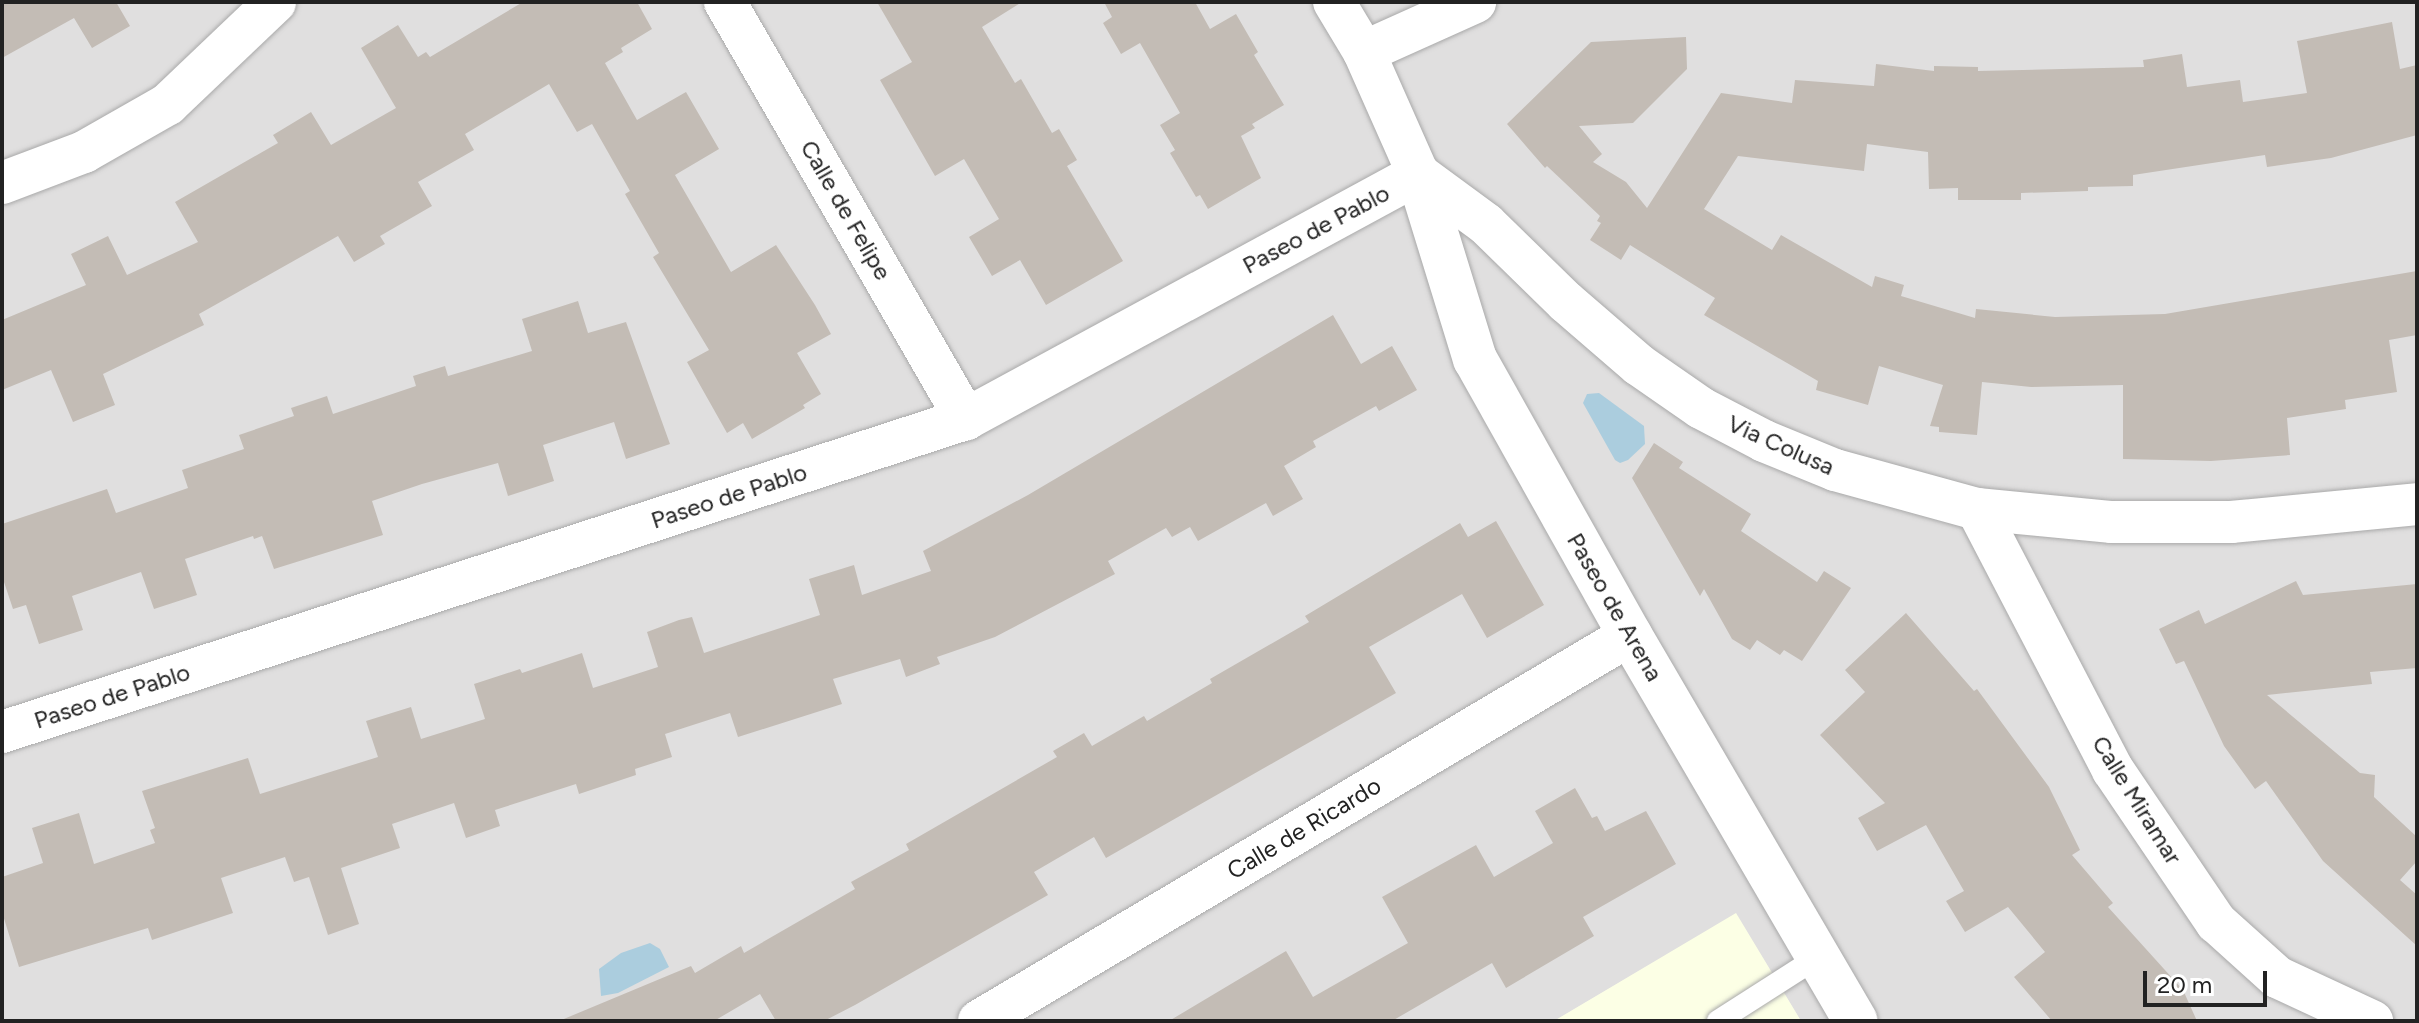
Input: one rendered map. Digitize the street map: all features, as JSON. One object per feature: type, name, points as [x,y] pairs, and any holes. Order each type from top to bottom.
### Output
[{"type":"street","points":[[2,183],[84,152],[168,104],[275,2]]},
{"type":"street","name":"Calle de Felipe","points":[[725,2],[966,419]]},
{"type":"street","name":"Via Colusa","points":[[1334,2],[1364,52],[1418,174],[1486,224],[1566,302],[1639,365],[1701,408],[1764,441],[1835,470],[1977,509],[2112,522],[2231,522],[2417,504]]},
{"type":"street","points":[[1364,52],[1475,2]]},
{"type":"street","name":"Paseo de Pablo","points":[[2,732],[966,419],[1418,174]]},
{"type":"street","name":"Paseo de Arena","points":[[1418,174],[1475,359],[1630,635],[1856,1021]]},
{"type":"street","name":"Calle Miramar","points":[[1977,509],[2113,770],[2216,922],[2277,977],[2372,1021]]},
{"type":"street","name":"Calle de Ricardo","points":[[979,1021],[1630,635]]},
{"type":"lane","points":[[1718,1021],[1818,957]]},
{"type":"shaded area","points":[[2,2],[2417,2],[2417,1021],[1801,1021],[1736,914],[1554,1021],[2,1021]]},
{"type":"shaded area","points":[[1736,913],[1801,1021],[1554,1021]]},
{"type":"water","points":[[1599,393],[1644,426],[1645,444],[1628,460],[1620,463],[1615,460],[1583,403],[1587,394]]},
{"type":"water","points":[[650,943],[660,949],[669,967],[618,993],[601,996],[599,969],[621,953]]},
{"type":"building","points":[[2,2],[116,2],[130,26],[92,48],[74,18],[2,58]]},
{"type":"building","points":[[523,2],[637,2],[652,29],[621,48],[623,52],[605,63],[637,120],[686,92],[719,149],[675,175],[731,272],[776,245],[815,305],[831,334],[797,353],[821,394],[803,405],[805,408],[752,439],[743,423],[727,433],[687,362],[709,350],[653,257],[659,253],[625,194],[630,191],[592,124],[577,132],[549,84],[465,134],[474,150],[418,182],[432,206],[380,236],[385,244],[354,262],[338,236],[199,314],[204,325],[103,374],[115,405],[73,422],[51,370],[2,390],[2,320],[86,285],[71,254],[108,236],[127,275],[198,242],[175,202],[278,143],[273,135],[311,112],[331,145],[396,108],[361,48],[398,25],[418,57],[426,52],[430,57]]},
{"type":"building","points":[[877,2],[1022,2],[982,27],[1015,83],[1021,79],[1052,133],[1059,129],[1077,160],[1067,166],[1123,261],[1046,305],[1020,260],[992,276],[969,237],[999,219],[964,159],[935,176],[880,80],[912,62]]},
{"type":"building","points":[[1104,2],[1195,2],[1210,29],[1236,14],[1258,52],[1254,55],[1284,105],[1252,124],[1255,128],[1241,136],[1261,178],[1208,209],[1200,195],[1196,197],[1170,153],[1175,150],[1160,125],[1180,113],[1140,43],[1121,54],[1103,23],[1112,17]]},
{"type":"building","points":[[2392,22],[2400,69],[2417,65],[2417,135],[2331,158],[2267,167],[2265,155],[2133,175],[2133,186],[2021,193],[2021,200],[1958,200],[1958,188],[1929,189],[1928,152],[1867,144],[1864,171],[1738,156],[1704,209],[1772,250],[1781,235],[1872,287],[1875,276],[1904,285],[1901,296],[1975,318],[1976,309],[2055,317],[2165,314],[2417,271],[2417,335],[2389,340],[2397,392],[2345,400],[2346,409],[2287,418],[2290,455],[2211,461],[2123,459],[2123,385],[2031,387],[1982,382],[1977,435],[1939,432],[1939,427],[1930,426],[1943,385],[1879,366],[1868,405],[1816,390],[1818,381],[1704,315],[1715,298],[1630,245],[1621,260],[1590,240],[1601,223],[1597,221],[1600,216],[1547,166],[1545,168],[1507,124],[1591,42],[1686,37],[1687,69],[1633,123],[1579,126],[1602,154],[1593,162],[1626,182],[1647,208],[1721,93],[1792,103],[1795,80],[1874,86],[1876,64],[1934,71],[1934,66],[1978,67],[1978,71],[2144,67],[2143,60],[2182,54],[2187,87],[2240,80],[2243,102],[2307,93],[2297,41]]},
{"type":"building","points":[[578,301],[588,333],[626,322],[670,444],[626,459],[614,422],[543,445],[554,481],[508,496],[498,463],[422,484],[372,501],[383,535],[274,569],[262,536],[254,539],[253,536],[185,559],[197,595],[154,609],[141,572],[72,596],[83,630],[39,644],[26,605],[13,609],[2,576],[2,524],[107,489],[116,513],[188,488],[182,470],[244,449],[239,435],[294,416],[291,408],[327,396],[333,414],[416,386],[413,376],[445,366],[448,376],[532,351],[522,319]]},
{"type":"building","points":[[1333,315],[1361,364],[1392,346],[1417,390],[1379,411],[1376,406],[1313,441],[1316,447],[1284,466],[1303,499],[1273,516],[1266,503],[1198,541],[1190,527],[1172,537],[1166,528],[1108,561],[1115,574],[995,637],[937,657],[940,664],[906,677],[900,659],[833,679],[842,704],[738,737],[730,713],[665,734],[672,757],[635,769],[636,775],[579,794],[576,784],[495,810],[500,826],[466,838],[454,803],[392,824],[400,848],[341,868],[359,924],[328,935],[309,877],[294,882],[285,857],[221,878],[233,913],[152,940],[148,928],[19,967],[2,912],[2,877],[43,863],[32,828],[79,813],[94,864],[155,843],[150,830],[155,828],[142,791],[248,758],[260,794],[378,757],[366,721],[411,707],[421,739],[485,719],[474,684],[520,669],[522,673],[582,653],[593,688],[658,667],[647,632],[679,620],[692,617],[704,653],[820,615],[809,579],[854,565],[862,595],[931,571],[923,551],[1028,495]]},
{"type":"building","points":[[1654,443],[1683,462],[1679,468],[1751,514],[1741,531],[1817,582],[1824,571],[1851,588],[1802,661],[1784,650],[1780,655],[1757,640],[1750,650],[1732,639],[1704,589],[1700,596],[1632,478]]},
{"type":"building","points":[[1496,521],[1544,605],[1487,638],[1462,594],[1369,647],[1396,693],[1106,858],[1094,837],[1034,872],[1048,895],[855,1005],[824,1021],[776,1021],[760,994],[714,1021],[559,1021],[691,966],[695,973],[741,946],[744,953],[855,889],[851,882],[909,850],[906,844],[1057,757],[1053,751],[1084,733],[1092,746],[1144,716],[1147,721],[1212,683],[1210,679],[1309,622],[1305,616],[1460,523],[1468,537]]},
{"type":"building","points":[[2296,581],[2303,595],[2417,584],[2417,668],[2370,672],[2372,684],[2267,695],[2360,773],[2375,775],[2374,797],[2417,837],[2417,861],[2400,880],[2417,895],[2417,946],[2323,861],[2266,781],[2255,789],[2224,746],[2184,661],[2176,664],[2159,629],[2199,610],[2205,624]]},
{"type":"building","points":[[1906,613],[1974,691],[1977,689],[2049,787],[2080,850],[2072,855],[2113,903],[2108,907],[2183,990],[2197,1021],[2052,1021],[2014,977],[2045,952],[2008,907],[1965,932],[1946,901],[1964,891],[1926,825],[1877,851],[1858,818],[1885,803],[1820,735],[1865,692],[1845,670]]},
{"type":"building","points":[[1575,788],[1592,818],[1597,816],[1605,831],[1646,811],[1676,864],[1583,917],[1594,936],[1506,988],[1492,963],[1392,1021],[1169,1021],[1286,951],[1313,997],[1408,943],[1382,897],[1476,845],[1494,877],[1553,843],[1535,811]]}]
